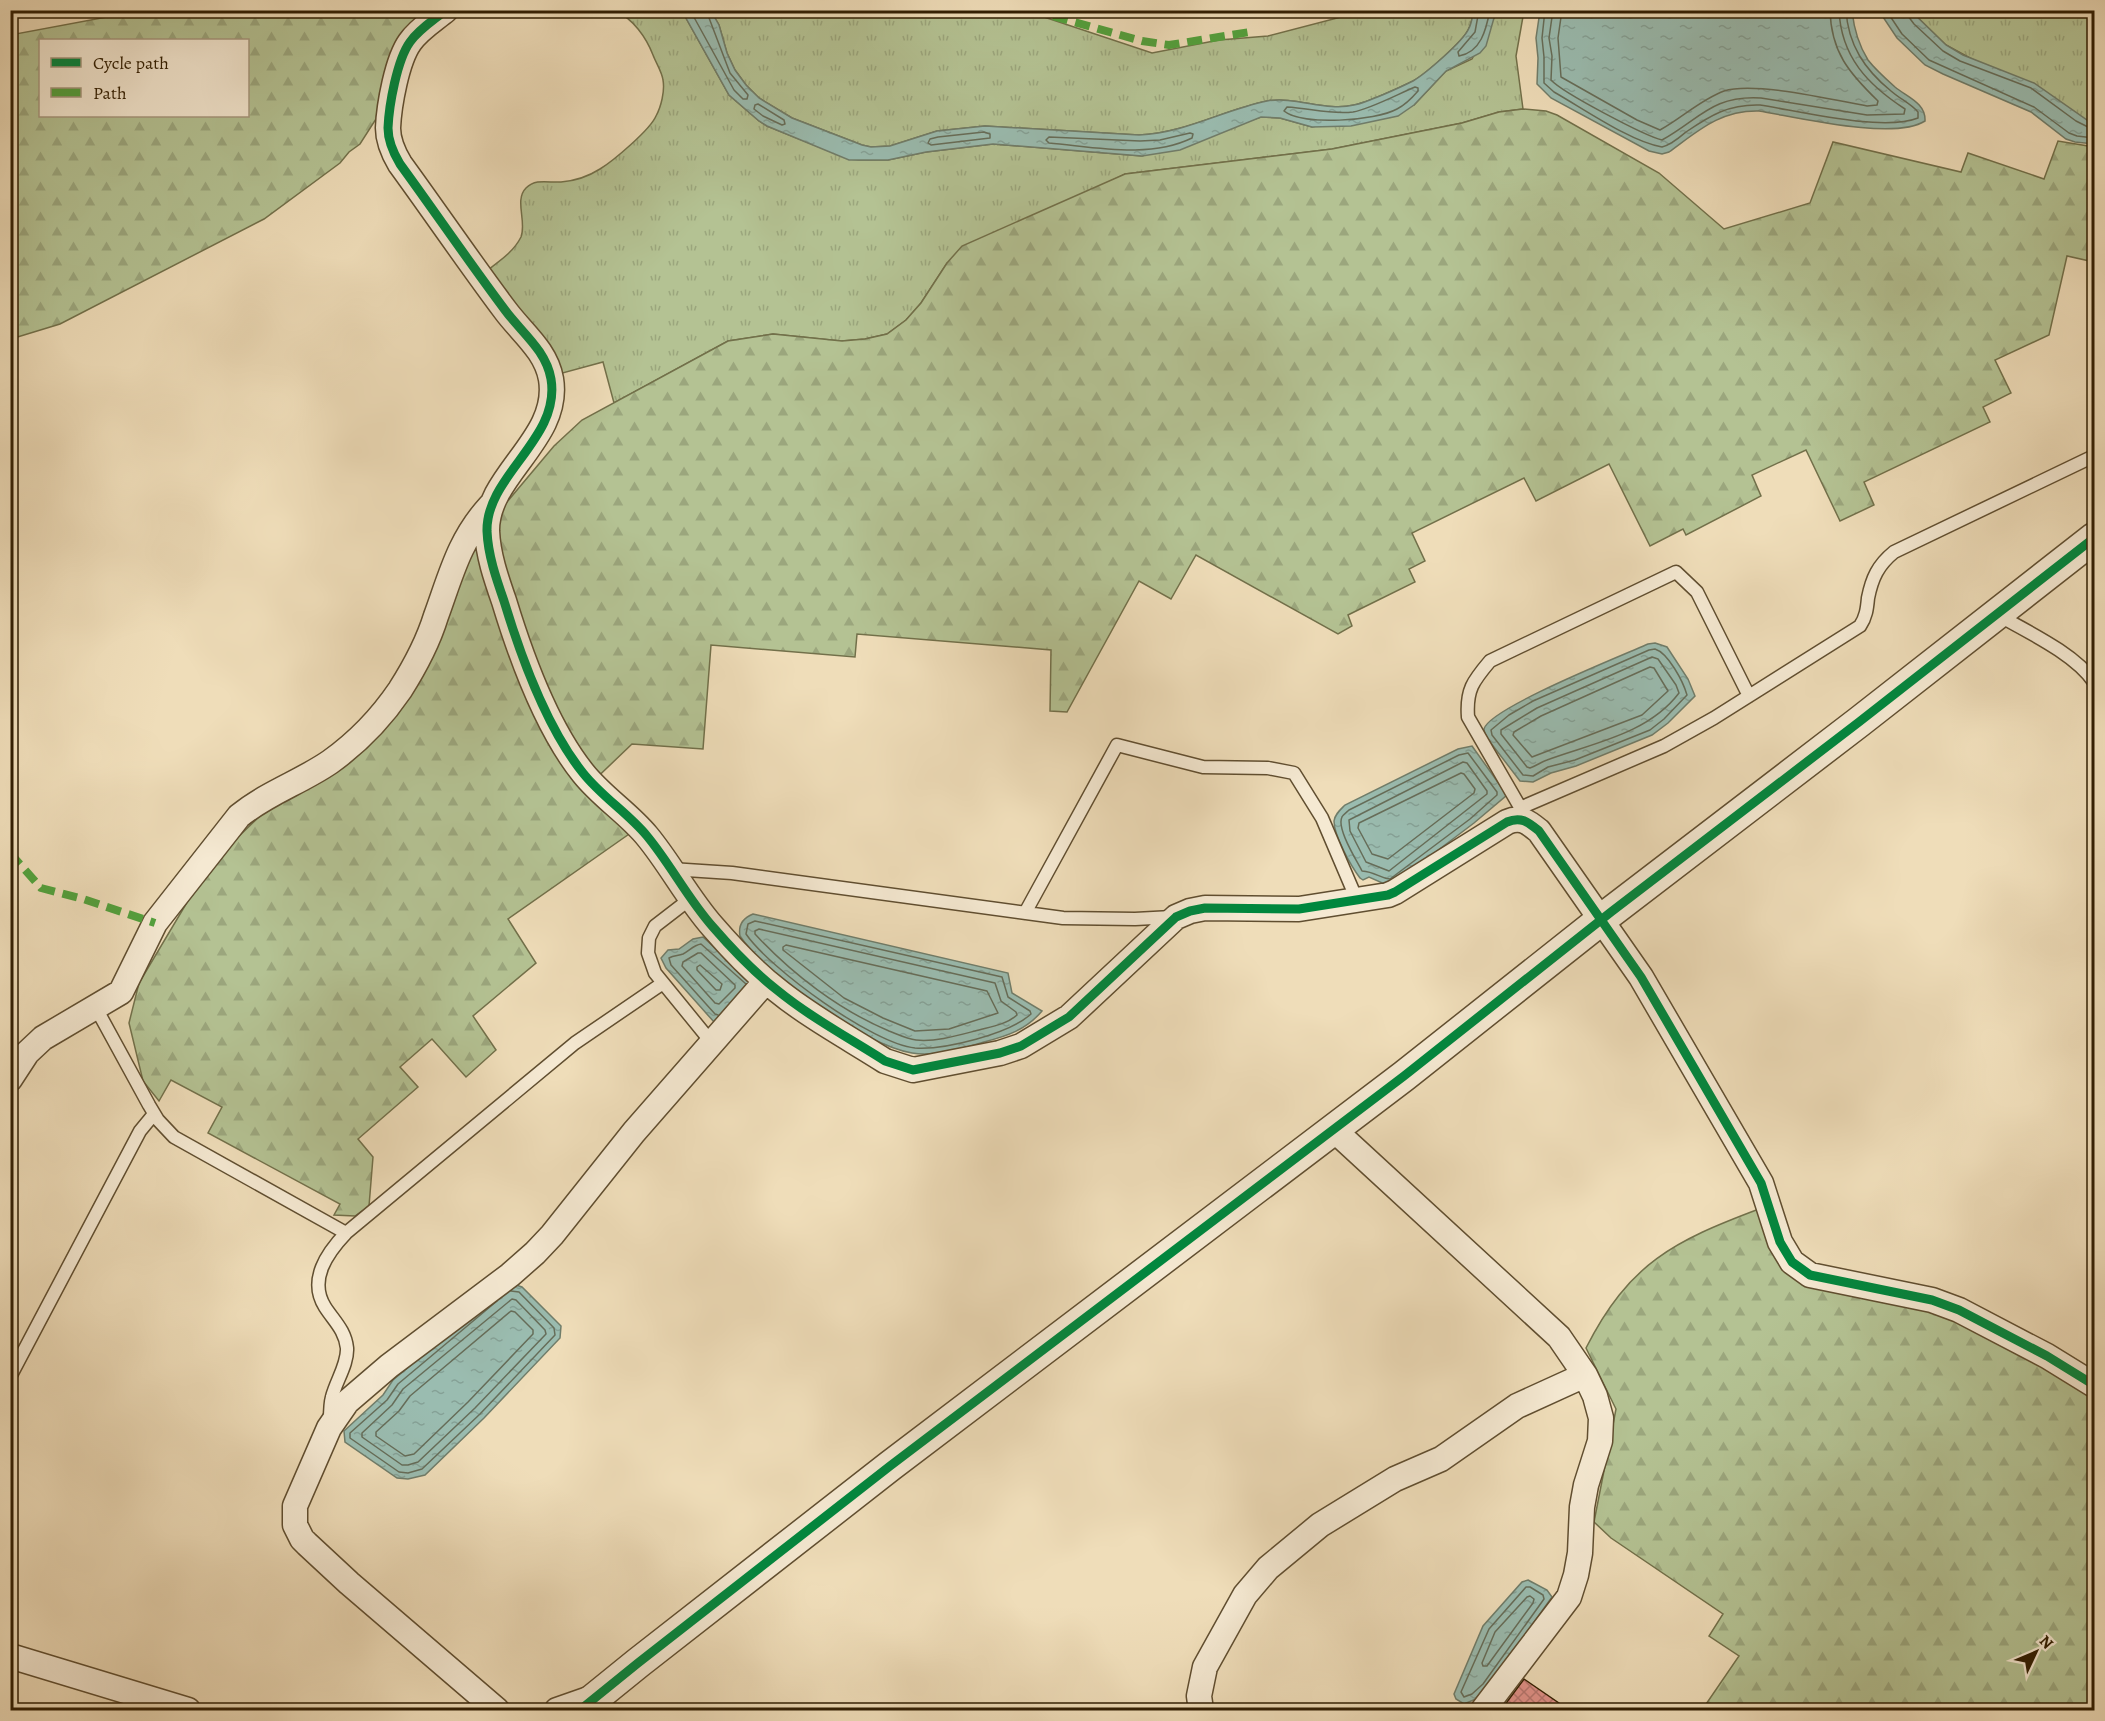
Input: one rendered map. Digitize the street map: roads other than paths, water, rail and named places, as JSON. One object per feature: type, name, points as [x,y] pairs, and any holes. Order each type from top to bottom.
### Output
[{"type":"street","points":[[10,1079],[27,1053],[43,1038],[121,992],[155,923],[239,816],[256,802],[329,763],[366,733],[385,711],[424,647],[466,537],[492,505],[539,433],[547,413],[551,392],[551,378],[545,361],[532,341],[506,312],[400,164],[391,143],[388,129],[397,74],[404,54],[420,31],[446,10]]},
{"type":"street","points":[[492,505],[487,525],[489,554],[520,657],[566,751],[604,796],[648,837],[712,927],[766,981],[793,1002],[885,1061],[914,1070],[1000,1053],[1021,1046],[1069,1017],[1176,916],[1204,908],[1299,909],[1395,892],[1507,822],[1521,819],[1524,815],[1539,831],[1641,977],[1761,1183],[1780,1242],[1792,1262],[1810,1275],[1932,1300],[1959,1310],[2047,1356],[2094,1385]]},
{"type":"street","points":[[557,1710],[590,1703],[890,1466],[1404,1076],[1601,920],[2094,538]]},
{"type":"street","points":[[497,1710],[349,1583],[302,1539],[295,1526],[295,1506],[329,1428],[347,1402],[389,1366],[510,1275],[546,1241],[634,1132],[766,981]]},
{"type":"street","points":[[1334,1129],[1558,1337],[1585,1375],[1595,1396],[1601,1418],[1600,1441],[1586,1485],[1582,1507],[1580,1553],[1569,1597],[1483,1710]]},
{"type":"street","points":[[1202,1710],[1199,1696],[1205,1667],[1245,1595],[1268,1568],[1320,1525],[1395,1479],[1441,1459],[1517,1406],[1585,1375]]},
{"type":"street","points":[[10,1656],[188,1710]]},
{"type":"lane","points":[[1749,696],[1696,592],[1676,572],[1490,661],[1471,686],[1467,701],[1468,717],[1524,815],[1664,746],[1714,718],[1749,696],[1860,626],[1865,619],[1874,575],[1883,561],[1894,552],[2094,456]]},
{"type":"lane","points":[[1997,614],[2073,660],[2089,674],[2094,682]]},
{"type":"lane","points":[[1025,913],[1116,745],[1203,767],[1268,768],[1294,773],[1322,818],[1357,900]]},
{"type":"lane","points":[[670,869],[732,873],[1063,918],[1135,919],[1176,916]]},
{"type":"lane","points":[[690,899],[655,926],[649,938],[648,953],[655,973],[712,1043]]},
{"type":"lane","points":[[329,1428],[332,1399],[347,1352],[342,1330],[324,1306],[318,1292],[326,1257],[346,1233],[575,1043],[663,983]]},
{"type":"lane","points":[[96,1008],[154,1114],[174,1137],[346,1233]]},
{"type":"lane","points":[[10,1377],[140,1131],[154,1114]]},
{"type":"water","points":[[682,11],[711,11],[719,25],[727,53],[735,70],[759,98],[792,118],[871,147],[890,146],[937,131],[985,126],[1139,135],[1189,126],[1251,105],[1278,100],[1333,107],[1354,105],[1413,81],[1435,65],[1460,41],[1470,26],[1474,11],[1496,11],[1486,46],[1480,53],[1446,71],[1414,105],[1398,116],[1351,126],[1312,127],[1280,118],[1261,117],[1180,150],[1142,156],[993,144],[926,152],[888,160],[849,160],[767,126],[729,95]]},
{"type":"water","points":[[1540,11],[1852,11],[1857,36],[1868,60],[1895,87],[1919,105],[1925,121],[1910,127],[1869,128],[1844,126],[1759,111],[1745,112],[1710,123],[1669,152],[1662,154],[1649,151],[1551,98],[1537,84],[1536,38]]},
{"type":"water","points":[[1879,11],[1911,11],[1946,45],[1963,55],[2034,83],[2094,125],[2094,144],[2066,139],[2031,112],[1925,65],[1897,38]]},
{"type":"water","points":[[1655,643],[1667,647],[1688,679],[1695,696],[1668,723],[1652,735],[1533,782],[1520,781],[1486,736],[1484,729],[1491,720],[1508,708],[1559,683]]},
{"type":"water","points":[[1472,746],[1507,795],[1392,885],[1389,886],[1369,877],[1363,880],[1360,878],[1337,835],[1334,821],[1338,812],[1345,805],[1458,749]]},
{"type":"water","points":[[753,914],[1008,973],[1012,993],[1042,1011],[1036,1018],[1016,1031],[957,1050],[921,1054],[892,1047],[869,1037],[818,1006],[753,952],[740,936],[740,928],[742,922]]},
{"type":"water","points":[[703,937],[753,982],[714,1022],[666,968],[661,958],[668,950],[679,949],[693,939]]},
{"type":"water","points":[[516,1285],[522,1287],[561,1326],[560,1338],[484,1418],[425,1475],[408,1479],[397,1478],[345,1442],[344,1431],[383,1395],[393,1380],[505,1287]]},
{"type":"water","points":[[1528,1580],[1547,1590],[1552,1597],[1487,1688],[1476,1699],[1464,1704],[1456,1699],[1454,1694],[1483,1626],[1522,1582]]}]
